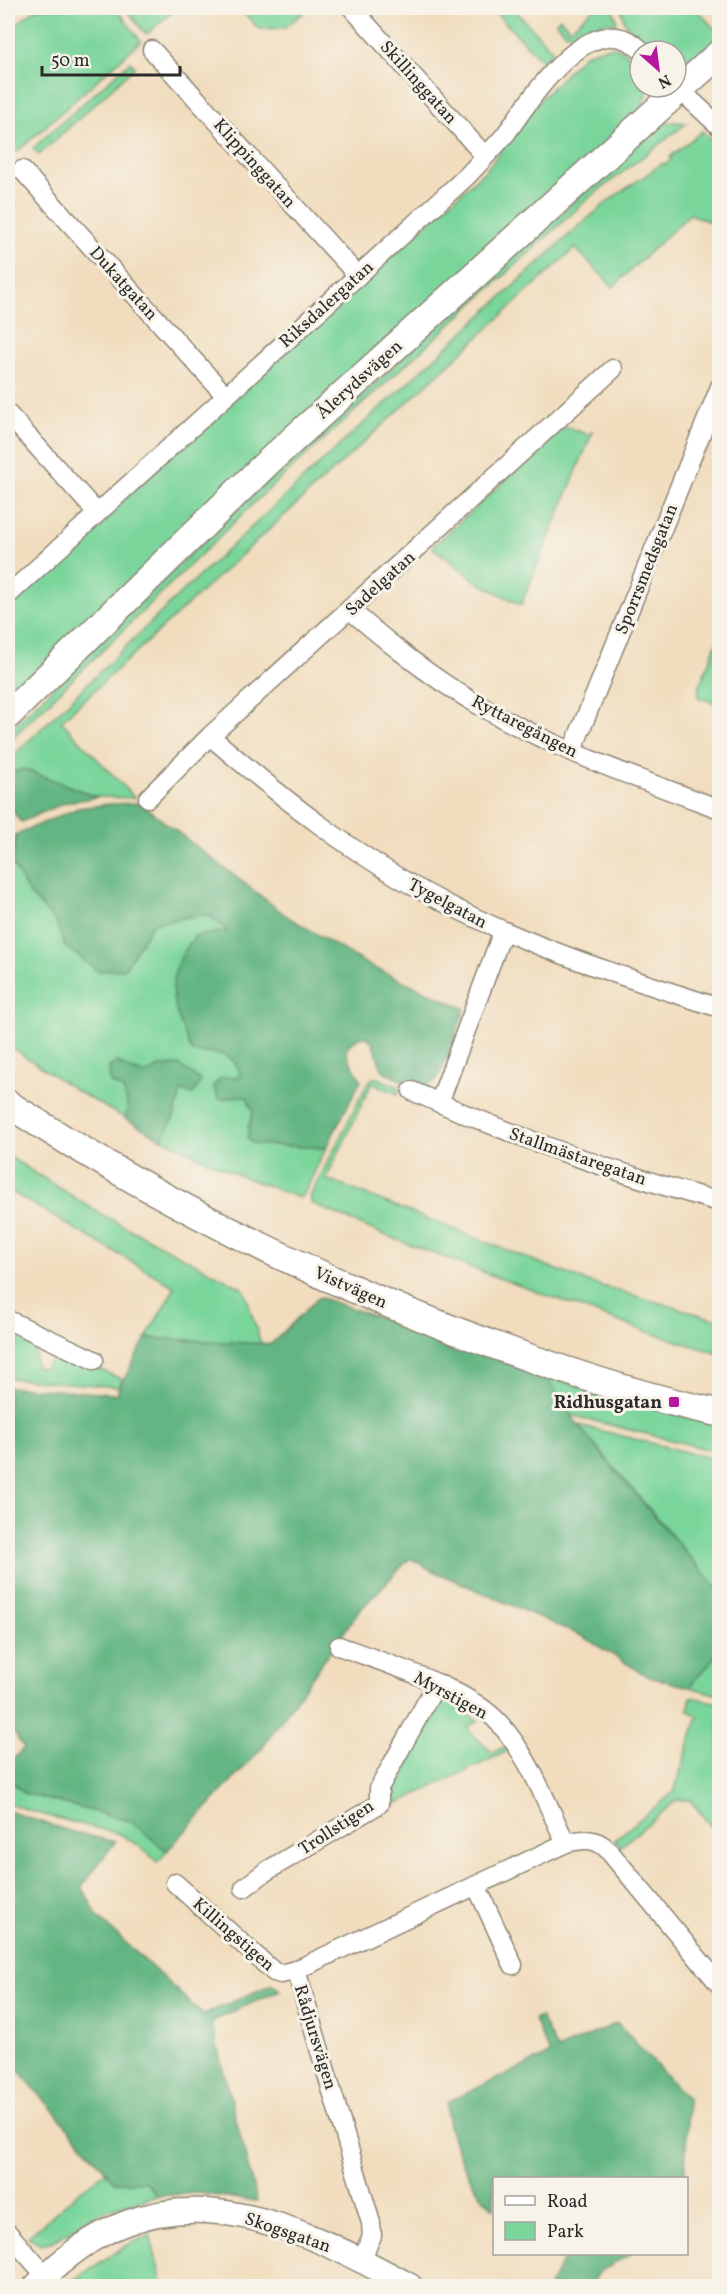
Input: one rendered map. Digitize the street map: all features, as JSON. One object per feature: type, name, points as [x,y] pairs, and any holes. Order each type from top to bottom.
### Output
[{"type":"main road","name":"Ålerydsvägen","points":[[688,80],[720,53]]},
{"type":"main road","name":"Ålerydsvägen","points":[[8,716],[266,464],[666,99]]},
{"type":"main road","name":"Vistvägen","points":[[8,1104],[114,1169],[191,1210],[299,1263],[428,1321],[573,1374],[720,1413]]},
{"type":"street","name":"Skillinggatan","points":[[352,8],[485,156]]},
{"type":"street","name":"Riksdalergatan","points":[[8,595],[467,176],[503,136],[545,80],[586,43],[608,36],[628,39]]},
{"type":"street","name":"Klippinggatan","points":[[152,50],[358,276]]},
{"type":"street","points":[[688,97],[720,127]]},
{"type":"street","name":"Dukatgatan","points":[[22,170],[225,395]]},
{"type":"street","name":"Sadelgatan","points":[[148,798],[210,736],[614,369]]},
{"type":"street","name":"Sporrsmedsgatan","points":[[572,751],[720,387]]},
{"type":"street","points":[[8,414],[97,513]]},
{"type":"street","name":"Ryttaregången","points":[[350,610],[399,652],[449,687],[509,721],[650,784],[720,809]]},
{"type":"street","name":"Tygelgatan","points":[[210,736],[304,815],[346,844],[442,902],[503,931],[640,982],[720,1008]]},
{"type":"street","points":[[439,1103],[503,931]]},
{"type":"street","name":"Stallmästaregatan","points":[[412,1091],[524,1139],[625,1174],[720,1202]]},
{"type":"street","points":[[8,1320],[94,1360]]},
{"type":"street","name":"Myrstigen","points":[[339,1646],[436,1683],[478,1705],[498,1721],[527,1762],[566,1843]]},
{"type":"street","name":"Trollstigen","points":[[244,1888],[265,1872],[379,1804],[379,1788],[436,1683]]},
{"type":"street","name":"Rådjursvägen","points":[[361,2260],[372,2236],[371,2223],[296,1970],[566,1843],[580,1839],[601,1843],[720,1985]]},
{"type":"street","name":"Killingstigen","points":[[175,1883],[274,1972],[281,1974],[296,1970]]},
{"type":"street","points":[[476,1885],[513,1965]]},
{"type":"street","name":"Skogsgatan","points":[[41,2281],[78,2250],[113,2229],[143,2217],[172,2211],[221,2211],[245,2215],[291,2229],[361,2260],[410,2286]]},
{"type":"street","points":[[8,2233],[41,2281]]},
{"type":"green space","points":[[37,8],[116,8],[141,41],[18,151],[14,151],[8,144],[8,31]]},
{"type":"green space","points":[[126,8],[177,8],[147,34]]},
{"type":"green space","points":[[239,8],[309,8],[284,28],[259,29]]},
{"type":"green space","points":[[491,8],[513,8],[552,50],[550,55],[543,62]]},
{"type":"green space","points":[[594,8],[613,8],[617,23],[601,23],[575,36],[565,32],[556,22],[560,18],[570,29]]},
{"type":"green space","points":[[621,8],[696,8],[719,34],[719,38],[695,57],[688,58],[688,39],[643,39],[625,24]]},
{"type":"green space","points":[[615,47],[628,55],[628,99],[645,99],[642,108],[8,699],[8,605],[487,169],[540,100],[585,54]]},
{"type":"green space","points":[[130,62],[135,67],[39,155],[33,148]]},
{"type":"green space","points":[[665,123],[687,123],[589,198],[259,498],[8,742],[8,731],[230,516],[651,131]]},
{"type":"green space","points":[[702,131],[719,148],[719,226],[690,214],[613,287],[575,248],[61,721],[135,798],[97,797],[24,769],[10,773],[8,776],[8,761],[183,591],[353,433],[579,226],[611,199],[663,163],[665,165],[671,160],[670,157]]},
{"type":"green space","points":[[568,427],[588,435],[593,431],[521,605],[479,583],[432,547],[562,429]]},
{"type":"green space","points":[[719,637],[719,705],[698,697],[699,687]]},
{"type":"green space","points":[[24,769],[97,797],[64,803],[21,822],[8,805],[8,776],[10,773]]},
{"type":"green space","points":[[140,803],[288,917],[368,965],[465,1009],[447,1058],[434,1082],[421,1087],[385,1072],[369,1038],[363,1037],[346,1048],[347,1055],[361,1080],[326,1148],[254,1144],[247,1138],[253,1112],[247,1097],[219,1099],[213,1086],[221,1078],[241,1076],[238,1067],[234,1061],[222,1055],[192,1052],[179,1020],[173,993],[173,980],[177,966],[195,936],[228,931],[208,914],[153,923],[124,969],[98,971],[65,946],[56,922],[29,893],[12,863],[17,834],[78,808]]},
{"type":"green space","points":[[17,834],[12,863],[29,893],[56,922],[65,946],[124,969],[153,923],[208,914],[229,932],[229,1056],[237,1063],[241,1076],[225,1099],[237,1094],[247,1097],[253,1112],[248,1127],[254,1144],[326,1148],[304,1194],[299,1198],[236,1174],[162,1139],[174,1117],[181,1091],[201,1081],[179,1065],[162,1066],[145,1074],[130,1070],[118,1062],[110,1082],[123,1089],[127,1102],[126,1119],[77,1091],[8,1045],[8,837]]},
{"type":"green space","points":[[118,1062],[130,1070],[145,1074],[162,1066],[179,1065],[201,1081],[193,1094],[181,1091],[174,1117],[162,1139],[126,1119],[127,1102],[123,1089],[110,1082],[109,1067]]},
{"type":"green space","points":[[373,1078],[401,1088],[398,1094],[372,1083],[326,1179],[588,1282],[719,1320],[719,1354],[642,1330],[493,1276],[382,1234],[311,1203],[311,1195],[367,1084]]},
{"type":"green space","points":[[8,1156],[101,1214],[244,1289],[261,1344],[146,1338],[175,1287],[8,1190]]},
{"type":"green space","points":[[319,1297],[545,1376],[578,1425],[719,1591],[719,1652],[689,1687],[649,1677],[582,1636],[431,1570],[410,1558],[359,1611],[261,1749],[167,1851],[130,1821],[24,1793],[8,1777],[8,1764],[24,1748],[8,1724],[8,1387],[116,1394],[146,1338],[271,1344]]},
{"type":"green space","points":[[8,1327],[35,1343],[36,1367],[44,1369],[52,1359],[68,1356],[122,1379],[119,1387],[8,1378]]},
{"type":"green space","points":[[545,1376],[719,1426],[719,1452],[571,1415]]},
{"type":"green space","points":[[578,1425],[719,1460],[719,1591]]},
{"type":"green space","points":[[719,1652],[719,1695],[689,1687]]},
{"type":"green space","points":[[691,1697],[719,1703],[719,1836],[690,1800],[677,1800],[620,1847],[614,1840],[674,1792],[698,1716],[688,1710]]},
{"type":"green space","points":[[440,1698],[450,1701],[478,1721],[468,1727],[471,1733],[492,1752],[506,1746],[512,1749],[392,1806],[385,1784],[432,1701]]},
{"type":"green space","points":[[8,1777],[24,1793],[130,1821],[167,1851],[158,1862],[138,1845],[120,1834],[37,1813],[8,1803]]},
{"type":"green space","points":[[8,1811],[69,1831],[115,1842],[82,1886],[97,1916],[203,2015],[272,1984],[280,1990],[211,2022],[257,2201],[197,2193],[157,2196],[147,2182],[115,2182],[8,2058]]},
{"type":"green space","points":[[541,2017],[557,2050],[617,2023],[688,2099],[685,2177],[493,2177],[493,2207],[484,2199],[469,2175],[452,2137],[447,2102],[550,2054],[534,2020]]},
{"type":"green space","points":[[107,2171],[115,2182],[147,2182],[157,2196],[110,2209],[88,2219],[54,2241],[41,2244],[28,2237],[77,2193]]},
{"type":"green space","points":[[150,2235],[163,2286],[64,2286],[127,2245]]},
{"type":"green space","points":[[566,2255],[629,2255],[599,2272],[591,2286],[549,2286]]},
{"type":"place","name":"Ridhusgatan","points":[[674,1402]]}]
